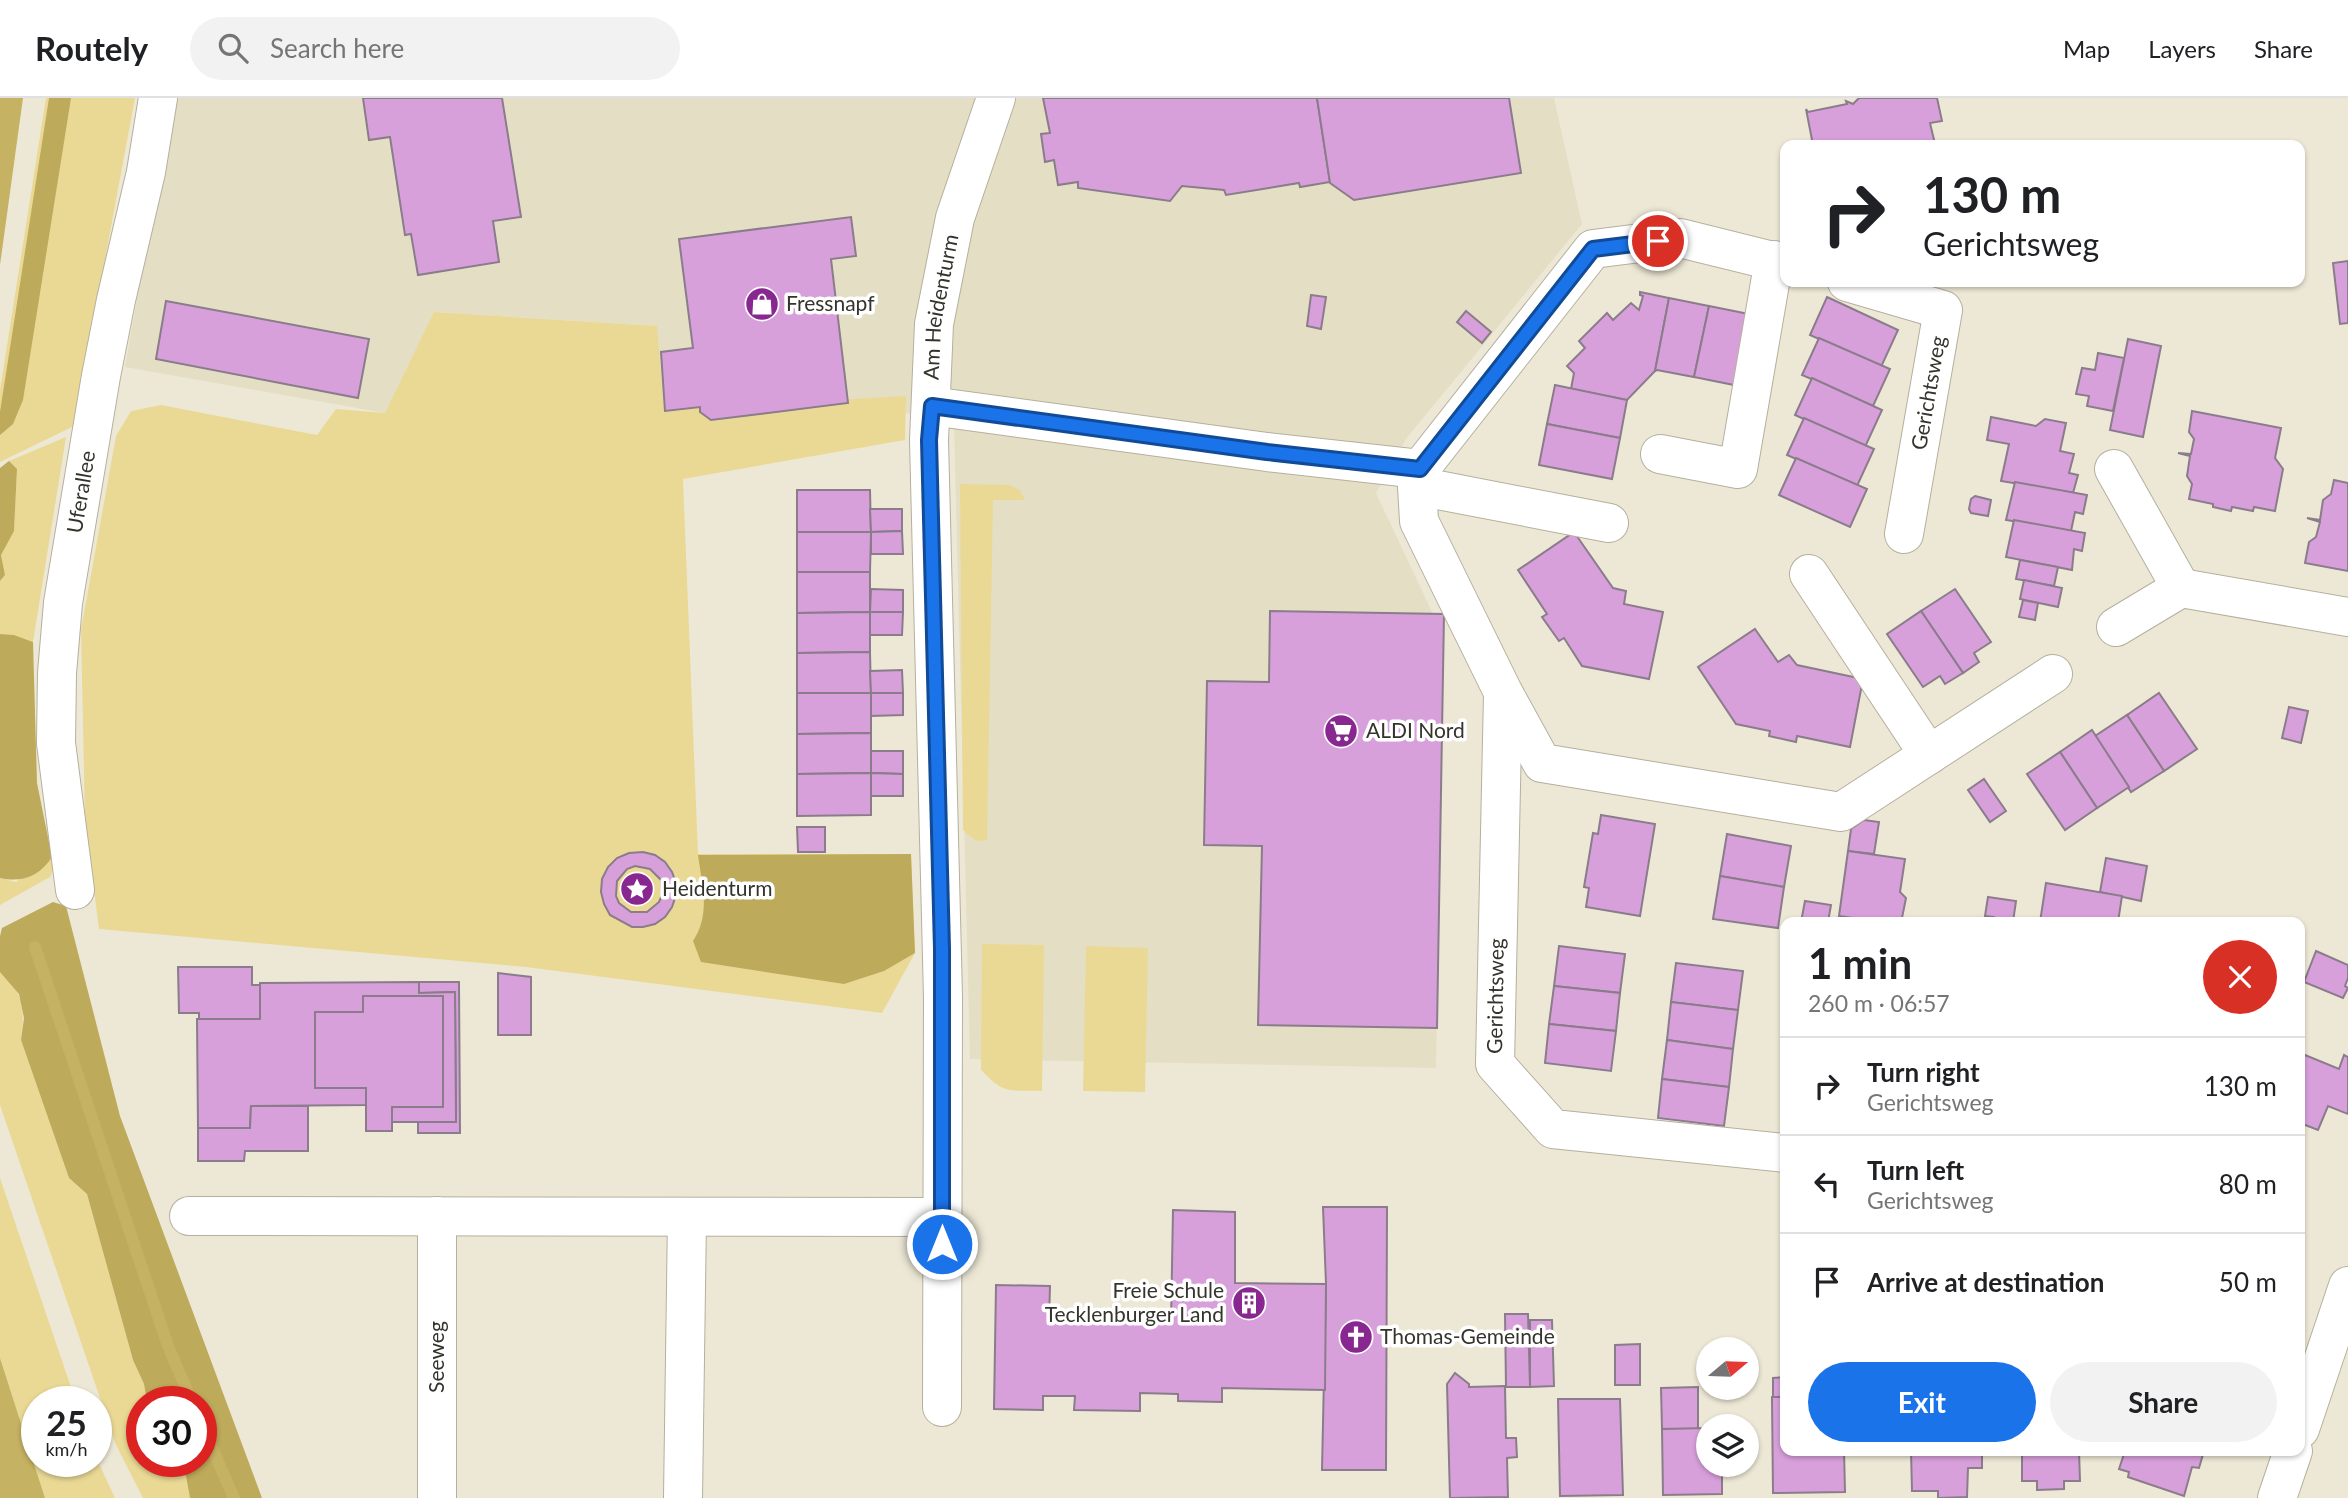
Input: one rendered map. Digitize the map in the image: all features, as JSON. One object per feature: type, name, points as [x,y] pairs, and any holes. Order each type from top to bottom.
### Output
[{"type":"street","name":"Uferallee","points":[[75,890],[56,743],[57,673],[64,603],[105,355],[146,172],[158,98]]},
{"type":"street","name":"Am Heidenturm","points":[[942,1408],[943,997],[929,440],[934,324],[955,218],[996,98]]},
{"type":"street","points":[[1418,477],[1593,249],[1680,238],[1779,262],[1738,470],[1660,454]]},
{"type":"street","name":"Gerichtsweg","points":[[1864,287],[1943,310],[1904,534]]},
{"type":"street","points":[[932,406],[1267,452],[1418,477],[1609,523]]},
{"type":"street","points":[[2114,469],[2181,588]]},
{"type":"street","name":"Gerichtsweg","points":[[1418,477],[1419,521],[1503,692],[1542,763],[1841,812],[2053,674]]},
{"type":"street","points":[[1810,574],[1929,755]]},
{"type":"street","points":[[2116,627],[2181,588],[2348,617]]},
{"type":"street","name":"Gerichtsweg","points":[[1503,692],[1494,1064],[1553,1129],[1780,1152]]},
{"type":"street","points":[[190,1216],[942,1217]]},
{"type":"street","name":"Seeweg","points":[[437,1216],[437,1498]]},
{"type":"street","points":[[683,1498],[687,1217]]},
{"type":"street","points":[[2305,1414],[2348,1286]]},
{"type":"street","points":[[2277,1498],[2291,1456]]},
{"type":"shaded area","points":[[0,98],[23,98],[0,265]]},
{"type":"shaded area","points":[[46,98],[135,98],[74,426],[0,462],[0,390]]},
{"type":"shaded area","points":[[49,98],[71,98],[23,400],[13,424],[0,435],[0,412]]},
{"type":"shaded area","points":[[172,98],[1554,98],[1582,224],[1406,439],[1376,493],[1433,614],[1444,614],[1436,1068],[970,1059],[954,425],[906,413],[656,440],[657,326],[435,312],[385,413],[125,367]]},
{"type":"shaded area","points":[[434,312],[657,326],[664,410],[906,396],[905,440],[683,479],[698,854],[911,854],[915,953],[882,1013],[526,967],[99,929],[85,821],[81,630],[116,436],[131,411],[161,405],[317,435],[336,409],[385,413]]},
{"type":"shaded area","points":[[66,437],[33,642],[14,635],[0,634],[0,581],[5,575],[1,555],[14,530],[17,470],[9,461]]},
{"type":"shaded area","points":[[9,461],[17,469],[14,531],[1,555],[5,575],[0,581],[0,468]]},
{"type":"shaded area","points":[[960,484],[1009,485],[1020,490],[1025,500],[993,500],[987,840],[976,841],[963,830]]},
{"type":"shaded area","points":[[0,634],[14,635],[33,642],[37,783],[52,857],[36,873],[16,880],[0,878]]},
{"type":"shaded area","points":[[911,854],[915,953],[884,971],[844,984],[701,962],[693,941],[699,931],[704,910],[698,855]]},
{"type":"shaded area","points":[[52,857],[54,868],[50,877],[0,905],[0,878],[16,882]]},
{"type":"shaded area","points":[[53,902],[66,906],[120,1116],[262,1498],[190,1498],[186,1477],[217,1477],[217,1386],[144,1386],[133,1360],[87,1194],[69,1178],[21,1040],[24,1018],[19,994],[0,972],[2,928]]},
{"type":"shaded area","points":[[982,944],[1044,945],[1042,1091],[1008,1090],[996,1084],[981,1070]]},
{"type":"shaded area","points":[[1086,946],[1148,948],[1145,1092],[1083,1091]]},
{"type":"shaded area","points":[[0,972],[14,986],[21,1002],[21,1040],[69,1178],[87,1194],[133,1360],[144,1384],[126,1386],[126,1465],[112,1433],[112,1386],[96,1386],[0,1105]]},
{"type":"shaded area","points":[[0,1178],[71,1386],[21,1386],[21,1423],[0,1358]]},
{"type":"shaded area","points":[[0,1358],[21,1423],[21,1477],[38,1477],[45,1498],[0,1498]]},
{"type":"shaded area","points":[[38,1477],[105,1477],[115,1498],[45,1498]]},
{"type":"shaded area","points":[[132,1477],[186,1477],[190,1498],[143,1498]]},
{"type":"building","points":[[363,98],[502,98],[521,217],[493,221],[499,262],[418,275],[411,234],[405,235],[390,137],[369,140]]},
{"type":"building","points":[[1043,98],[1317,98],[1330,182],[1300,187],[1299,183],[1226,195],[1224,190],[1182,186],[1170,201],[1078,188],[1078,182],[1058,185],[1054,160],[1045,162],[1041,134],[1050,133]]},
{"type":"building","points":[[1317,98],[1509,98],[1521,173],[1354,200],[1330,183]]},
{"type":"building","points":[[1859,98],[1937,98],[1942,121],[1930,123],[1934,140],[1812,140],[1806,109],[1808,112],[1847,104],[1846,101],[1853,104]]},
{"type":"building","name":"Fressnapf","points":[[851,217],[856,256],[831,259],[848,403],[711,420],[700,412],[700,407],[665,411],[661,352],[693,348],[679,239]]},
{"type":"building","points":[[2348,261],[2348,323],[2340,324],[2333,263]]},
{"type":"building","points":[[1640,292],[1669,298],[1655,371],[1627,400],[1571,389],[1574,373],[1567,366],[1585,348],[1579,341],[1607,313],[1613,320],[1631,303],[1639,310],[1643,296]]},
{"type":"building","points":[[1311,295],[1326,297],[1321,329],[1307,326]]},
{"type":"building","points":[[1827,297],[1898,330],[1881,367],[1810,335]]},
{"type":"building","points":[[1669,298],[1709,306],[1694,377],[1655,371]]},
{"type":"building","points":[[166,301],[369,339],[358,398],[156,359]]},
{"type":"building","points":[[1709,306],[1749,314],[1734,385],[1694,377]]},
{"type":"building","points":[[1466,311],[1491,332],[1482,343],[1457,322]]},
{"type":"building","points":[[1819,338],[1890,369],[1873,406],[1802,375]]},
{"type":"building","points":[[2128,339],[2161,346],[2143,437],[2110,430]]},
{"type":"building","points":[[2098,353],[2124,358],[2113,411],[2087,406],[2089,396],[2076,394],[2082,368],[2095,370]]},
{"type":"building","points":[[1812,378],[1882,410],[1865,447],[1795,415]]},
{"type":"building","points":[[1555,385],[1627,400],[1620,438],[1547,424]]},
{"type":"building","points":[[2192,411],[2281,428],[2275,458],[2283,469],[2275,511],[2232,507],[2231,511],[2189,499],[2192,484],[2187,476],[2190,456],[2178,453],[2191,454],[2194,439],[2189,432]]},
{"type":"building","points":[[1991,417],[2036,426],[2045,419],[2066,423],[2060,451],[2074,454],[2069,473],[2078,475],[2073,493],[2001,481],[2009,444],[1987,440]]},
{"type":"building","points":[[1804,418],[1874,449],[1857,486],[1787,455]]},
{"type":"building","points":[[1547,424],[1620,438],[1612,479],[1539,465]]},
{"type":"building","points":[[1796,458],[1867,489],[1850,527],[1779,495]]},
{"type":"building","points":[[2334,480],[2348,483],[2348,571],[2305,563],[2309,542],[2316,537],[2320,522],[2307,518],[2320,520],[2323,500],[2331,494]]},
{"type":"building","points":[[2015,482],[2087,495],[2083,514],[2075,512],[2071,531],[2006,520]]},
{"type":"building","points":[[797,490],[870,490],[871,532],[797,532]]},
{"type":"building","points":[[1975,496],[1991,500],[1988,516],[1971,513],[1971,499]]},
{"type":"building","points":[[870,509],[902,509],[902,531],[871,532]]},
{"type":"building","points":[[2014,520],[2085,533],[2082,551],[2074,549],[2072,570],[2006,557]]},
{"type":"building","points":[[902,531],[903,554],[871,554],[871,532]]},
{"type":"building","points":[[797,532],[871,532],[870,572],[797,572]]},
{"type":"building","points":[[1574,532],[1613,588],[1626,591],[1624,604],[1663,612],[1649,679],[1582,666],[1564,638],[1559,641],[1542,617],[1547,614],[1518,570]]},
{"type":"building","points":[[2020,560],[2058,567],[2054,586],[2016,579]]},
{"type":"building","points":[[797,572],[870,572],[870,612],[797,613]]},
{"type":"building","points":[[2024,580],[2062,588],[2058,607],[2020,599]]},
{"type":"building","points":[[871,589],[903,590],[903,612],[870,612]]},
{"type":"building","points":[[1955,589],[1991,642],[1974,653],[1979,662],[1963,673],[1921,611]]},
{"type":"building","points":[[2023,600],[2038,603],[2035,620],[2019,617]]},
{"type":"building","points":[[1270,611],[1444,614],[1437,1028],[1258,1025],[1262,846],[1204,845],[1207,681],[1269,682]]},
{"type":"building","points":[[1921,611],[1963,673],[1945,684],[1940,676],[1923,687],[1887,634]]},
{"type":"building","points":[[870,612],[903,612],[902,635],[870,635]]},
{"type":"building","points":[[870,612],[870,652],[797,653],[797,613]]},
{"type":"building","points":[[1755,629],[1778,662],[1789,655],[1797,665],[1863,679],[1850,747],[1797,736],[1796,742],[1769,736],[1770,731],[1736,724],[1698,667]]},
{"type":"building","points":[[870,652],[871,693],[797,693],[797,653]]},
{"type":"building","points":[[902,670],[903,693],[871,693],[870,671]]},
{"type":"building","points":[[797,693],[871,693],[871,733],[797,734]]},
{"type":"building","points":[[871,693],[903,693],[903,715],[871,716]]},
{"type":"building","points":[[2159,693],[2197,749],[2164,771],[2127,715]]},
{"type":"building","points":[[2289,707],[2308,711],[2301,743],[2282,738]]},
{"type":"building","points":[[2127,715],[2164,771],[2131,792],[2095,736]]},
{"type":"building","points":[[2092,730],[2129,787],[2097,808],[2060,752]]},
{"type":"building","points":[[871,733],[871,773],[797,774],[797,734]]},
{"type":"building","points":[[871,751],[903,751],[903,774],[871,773]]},
{"type":"building","points":[[2060,752],[2097,808],[2065,830],[2027,774]]},
{"type":"building","points":[[871,773],[903,774],[903,796],[871,796]]},
{"type":"building","points":[[871,773],[871,815],[797,816],[797,774]]},
{"type":"building","points":[[1984,779],[2006,811],[1990,822],[1968,790]]},
{"type":"building","points":[[1601,815],[1655,824],[1640,916],[1586,907],[1589,888],[1584,887],[1593,833],[1598,834]]},
{"type":"building","points":[[1864,820],[1879,822],[1874,854],[1848,851],[1851,829]]},
{"type":"building","points":[[797,827],[825,827],[825,852],[798,852]]},
{"type":"building","points":[[1727,834],[1791,846],[1784,887],[1720,876]]},
{"type":"building","points":[[1848,851],[1905,859],[1900,892],[1906,898],[1902,917],[1839,916]]},
{"type":"building","points":[[629,853],[655,855],[665,862],[672,872],[676,895],[665,917],[655,924],[632,927],[610,915],[604,904],[602,879],[617,858]],"holes":[[[635,866],[650,869],[661,880],[662,895],[659,902],[647,912],[631,912],[619,903],[616,896],[617,881],[627,869]]]},
{"type":"building","points":[[2106,858],[2147,866],[2141,901],[2100,892]]},
{"type":"building","points":[[1720,876],[1784,887],[1778,928],[1713,919]]},
{"type":"building","points":[[2046,883],[2122,896],[2119,917],[2041,917]]},
{"type":"building","points":[[1988,897],[2016,901],[2014,917],[1985,916]]},
{"type":"building","points":[[1805,901],[1831,905],[1829,917],[1802,917]]},
{"type":"building","points":[[1559,946],[1625,954],[1620,993],[1554,986]]},
{"type":"building","points":[[2316,951],[2348,965],[2345,986],[2348,988],[2343,998],[2305,982]]},
{"type":"building","points":[[1676,963],[1743,971],[1738,1010],[1671,1002]]},
{"type":"building","points":[[178,967],[252,967],[252,985],[260,985],[260,1019],[199,1020],[199,1013],[179,1013]]},
{"type":"building","points":[[498,973],[531,977],[531,1035],[498,1035]]},
{"type":"building","points":[[419,982],[459,982],[460,1133],[418,1133],[418,1122],[456,1122],[455,992],[419,993]]},
{"type":"building","points":[[419,982],[419,993],[455,992],[456,1122],[392,1122],[392,1107],[443,1107],[443,996],[363,996],[363,1012],[315,1012],[315,1088],[366,1088],[366,1105],[251,1106],[250,1128],[198,1128],[197,1019],[260,1019],[260,983]]},
{"type":"building","points":[[1554,986],[1620,993],[1616,1031],[1549,1024]]},
{"type":"building","points":[[363,996],[443,996],[443,1107],[392,1107],[392,1131],[366,1131],[366,1088],[315,1088],[315,1012],[363,1012]]},
{"type":"building","points":[[1671,1002],[1738,1010],[1733,1049],[1667,1040]]},
{"type":"building","points":[[1549,1024],[1616,1031],[1611,1071],[1545,1063]]},
{"type":"building","points":[[1667,1040],[1733,1049],[1729,1087],[1662,1079]]},
{"type":"building","points":[[2305,1055],[2339,1069],[2344,1055],[2348,1057],[2348,1114],[2328,1106],[2318,1130],[2305,1125]]},
{"type":"building","points":[[1662,1079],[1729,1087],[1724,1126],[1658,1118]]},
{"type":"building","points":[[251,1106],[308,1106],[308,1151],[245,1151],[244,1161],[198,1161],[198,1128],[250,1128]]},
{"type":"building","name":"Thomas-Gemeinde","points":[[1323,1207],[1387,1207],[1386,1470],[1322,1470],[1326,1284]]},
{"type":"building","name":"Freie Schule Tecklenburger Land","points":[[1173,1210],[1235,1212],[1235,1283],[1326,1284],[1325,1390],[1222,1388],[1222,1402],[1178,1401],[1178,1394],[1140,1393],[1140,1411],[1074,1410],[1075,1396],[1043,1396],[1043,1410],[994,1409],[996,1285],[1050,1286],[1049,1321],[1171,1322]]},
{"type":"building","points":[[1505,1314],[1528,1314],[1530,1387],[1506,1387]]},
{"type":"building","points":[[1530,1320],[1552,1320],[1554,1386],[1530,1387]]},
{"type":"building","points":[[1640,1344],[1640,1385],[1615,1385],[1615,1345]]},
{"type":"building","points":[[1455,1373],[1469,1384],[1469,1387],[1505,1386],[1506,1438],[1516,1438],[1517,1457],[1507,1458],[1508,1497],[1450,1498],[1447,1384]]},
{"type":"building","points":[[1780,1377],[1780,1397],[1773,1397],[1773,1378]]},
{"type":"building","points":[[1696,1387],[1696,1429],[1662,1429],[1661,1388]]},
{"type":"building","points":[[1772,1397],[1780,1397],[1780,1456],[1844,1456],[1845,1492],[1773,1493]]},
{"type":"building","points":[[1558,1399],[1620,1399],[1623,1495],[1560,1496]]},
{"type":"building","points":[[1696,1428],[1696,1477],[1722,1477],[1722,1494],[1663,1495],[1662,1429]]},
{"type":"building","points":[[1911,1456],[1982,1456],[1982,1468],[1968,1468],[1967,1497],[1938,1498],[1938,1491],[1912,1491]]},
{"type":"building","points":[[2022,1456],[2079,1456],[2080,1481],[2064,1481],[2064,1489],[2037,1490],[2037,1481],[2022,1481]]},
{"type":"building","points":[[2123,1456],[2203,1456],[2199,1468],[2192,1467],[2184,1496],[2128,1477],[2129,1472],[2119,1469]]},
{"type":"waterway","points":[[35,947],[168,1346],[185,1386]]},
{"type":"waterway","points":[[217,1459],[234,1498]]},
{"type":"place","name":"Fressnapf","points":[[762,304]]},
{"type":"place","name":"ALDI Nord","points":[[1341,731]]},
{"type":"place","name":"Heidenturm","points":[[637,889]]},
{"type":"place","name":"Freie Schule Tecklenburger Land","points":[[1249,1303]]},
{"type":"place","name":"Thomas-Gemeinde","points":[[1356,1337]]},
{"type":"route","points":[[942,1244],[943,997],[929,440],[932,406],[1267,452],[1420,469],[1593,249],[1658,241]]}]
